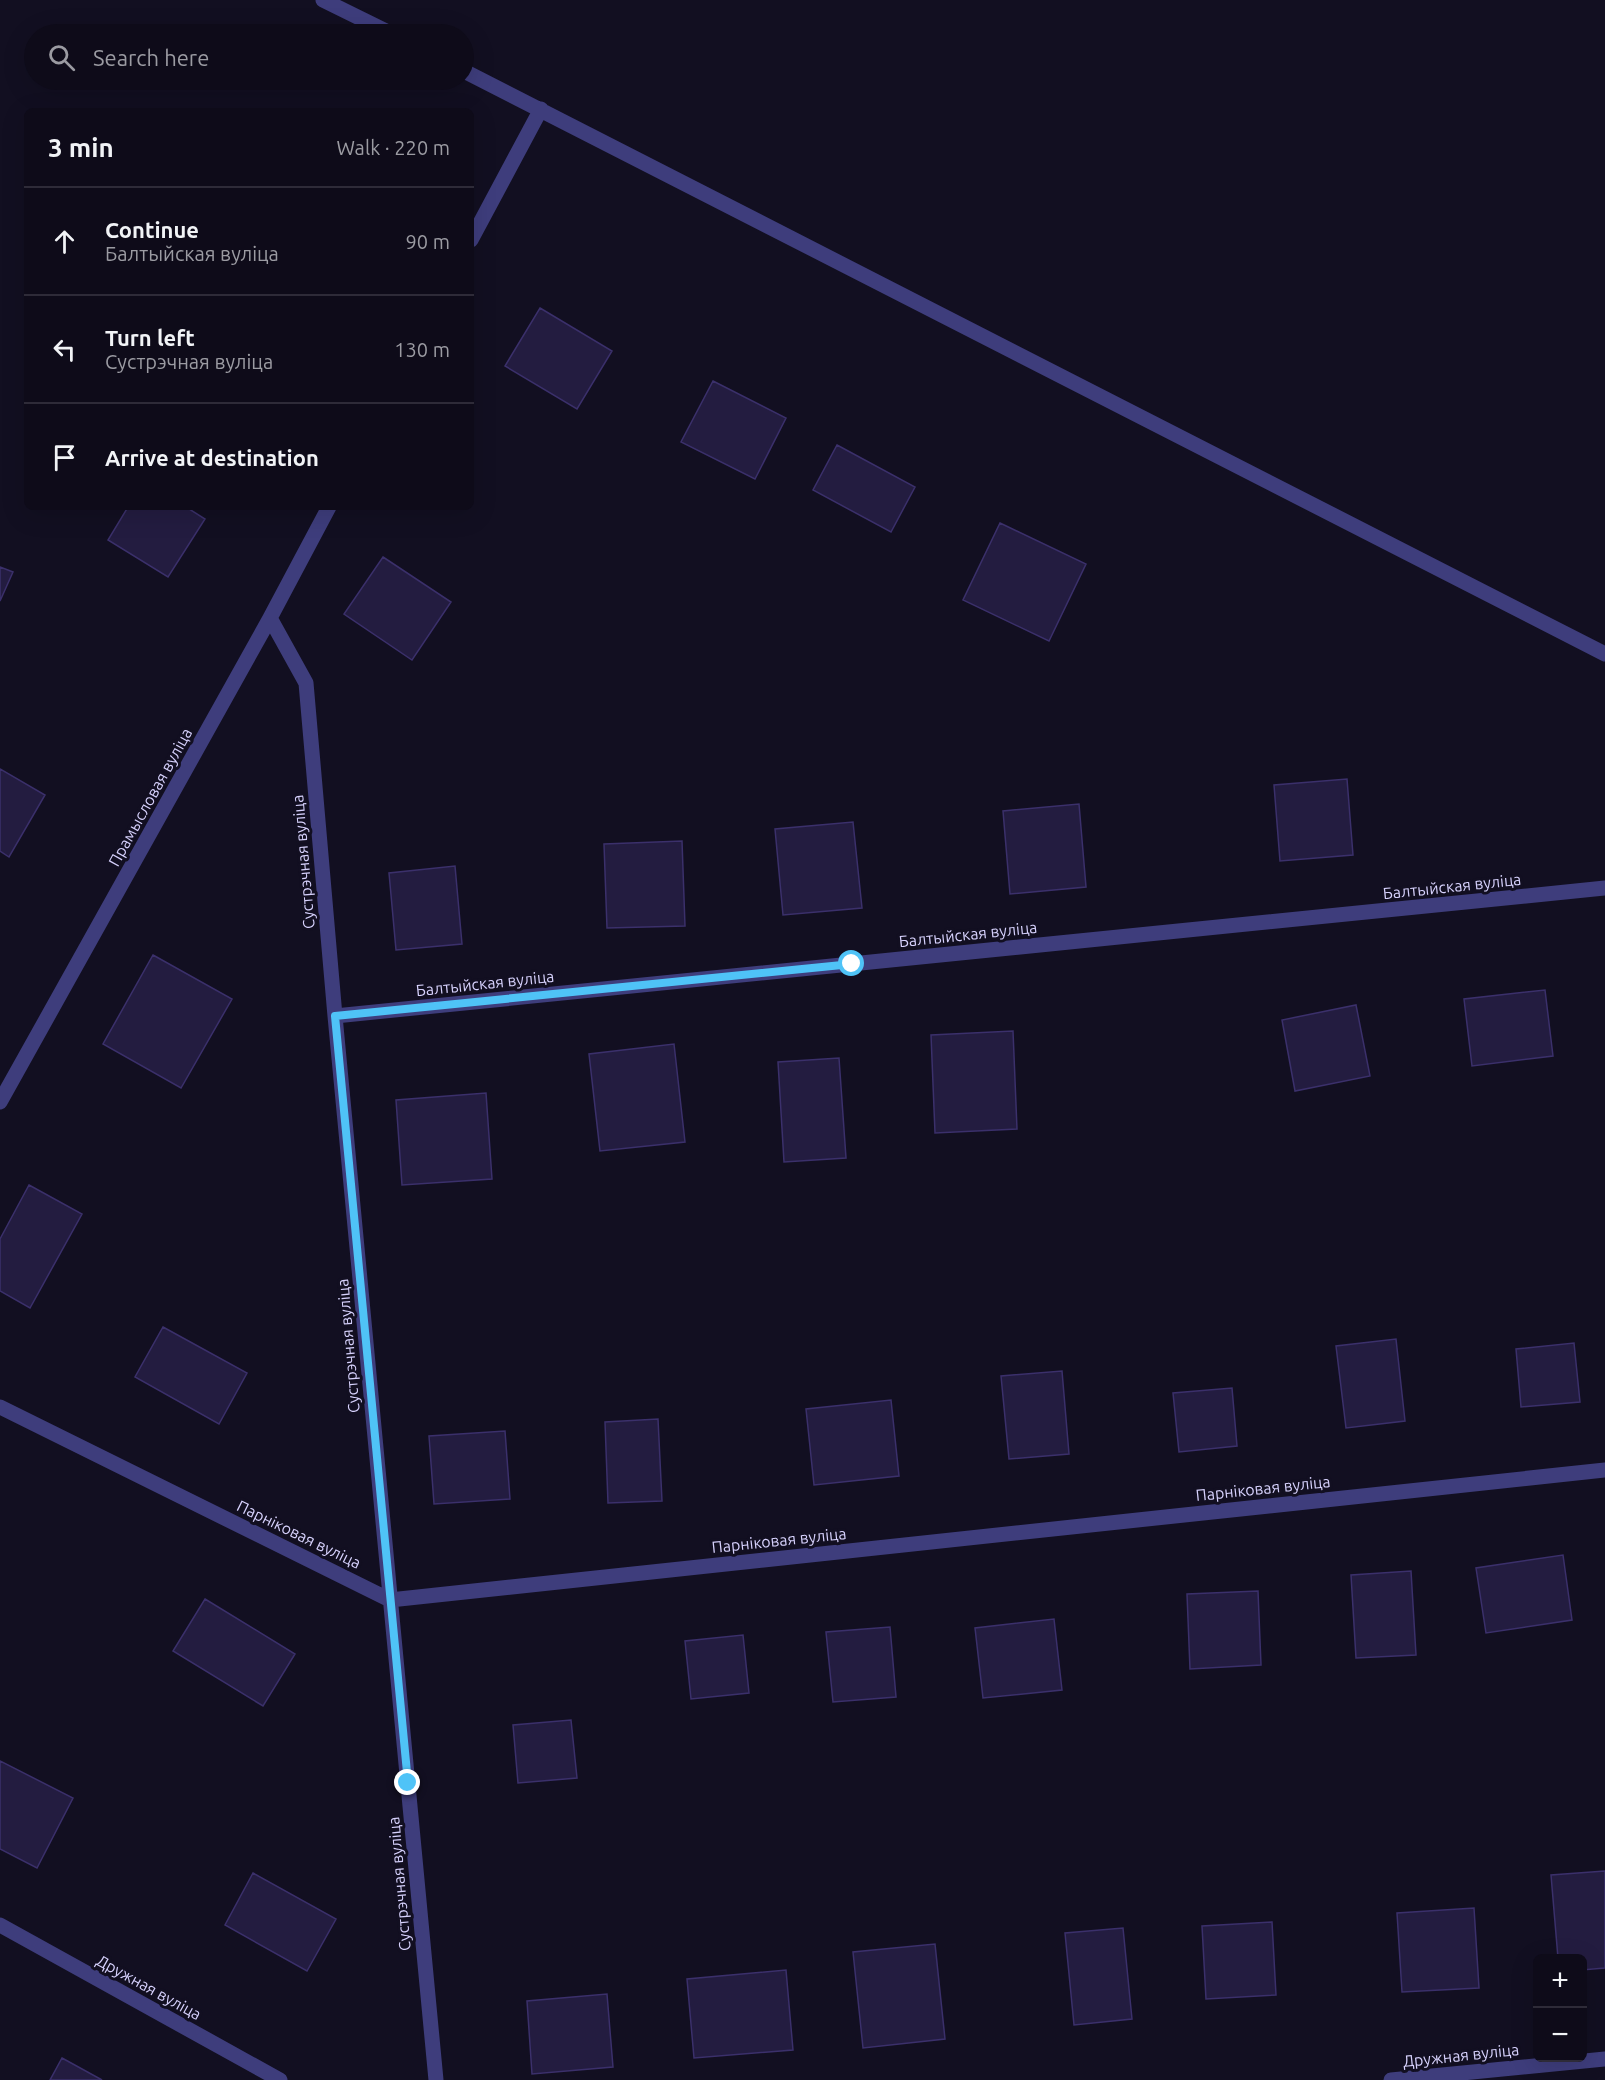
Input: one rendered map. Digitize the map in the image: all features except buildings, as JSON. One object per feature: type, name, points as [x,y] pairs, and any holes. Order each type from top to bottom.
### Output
[{"type":"street","points":[[323,0],[372,24]]},
{"type":"street","points":[[474,75],[1605,654]]},
{"type":"street","points":[[474,234],[540,109]]},
{"type":"street","name":"Прамысловая вуліца","points":[[0,1102],[270,618],[327,510]]},
{"type":"street","name":"Сустрэчная вуліца","points":[[270,618],[306,683],[335,1016],[436,2080]]},
{"type":"street","name":"Балтыйская вуліца","points":[[335,1016],[1605,888]]},
{"type":"street","name":"Парніковая вуліца","points":[[0,1407],[390,1599],[1605,1470]]},
{"type":"street","name":"Дружная вуліца","points":[[0,1924],[280,2080]]},
{"type":"street","name":"Дружная вуліца","points":[[1391,2080],[1605,2059]]},
{"type":"route","points":[[408,1783],[335,1016],[852,964]]}]
